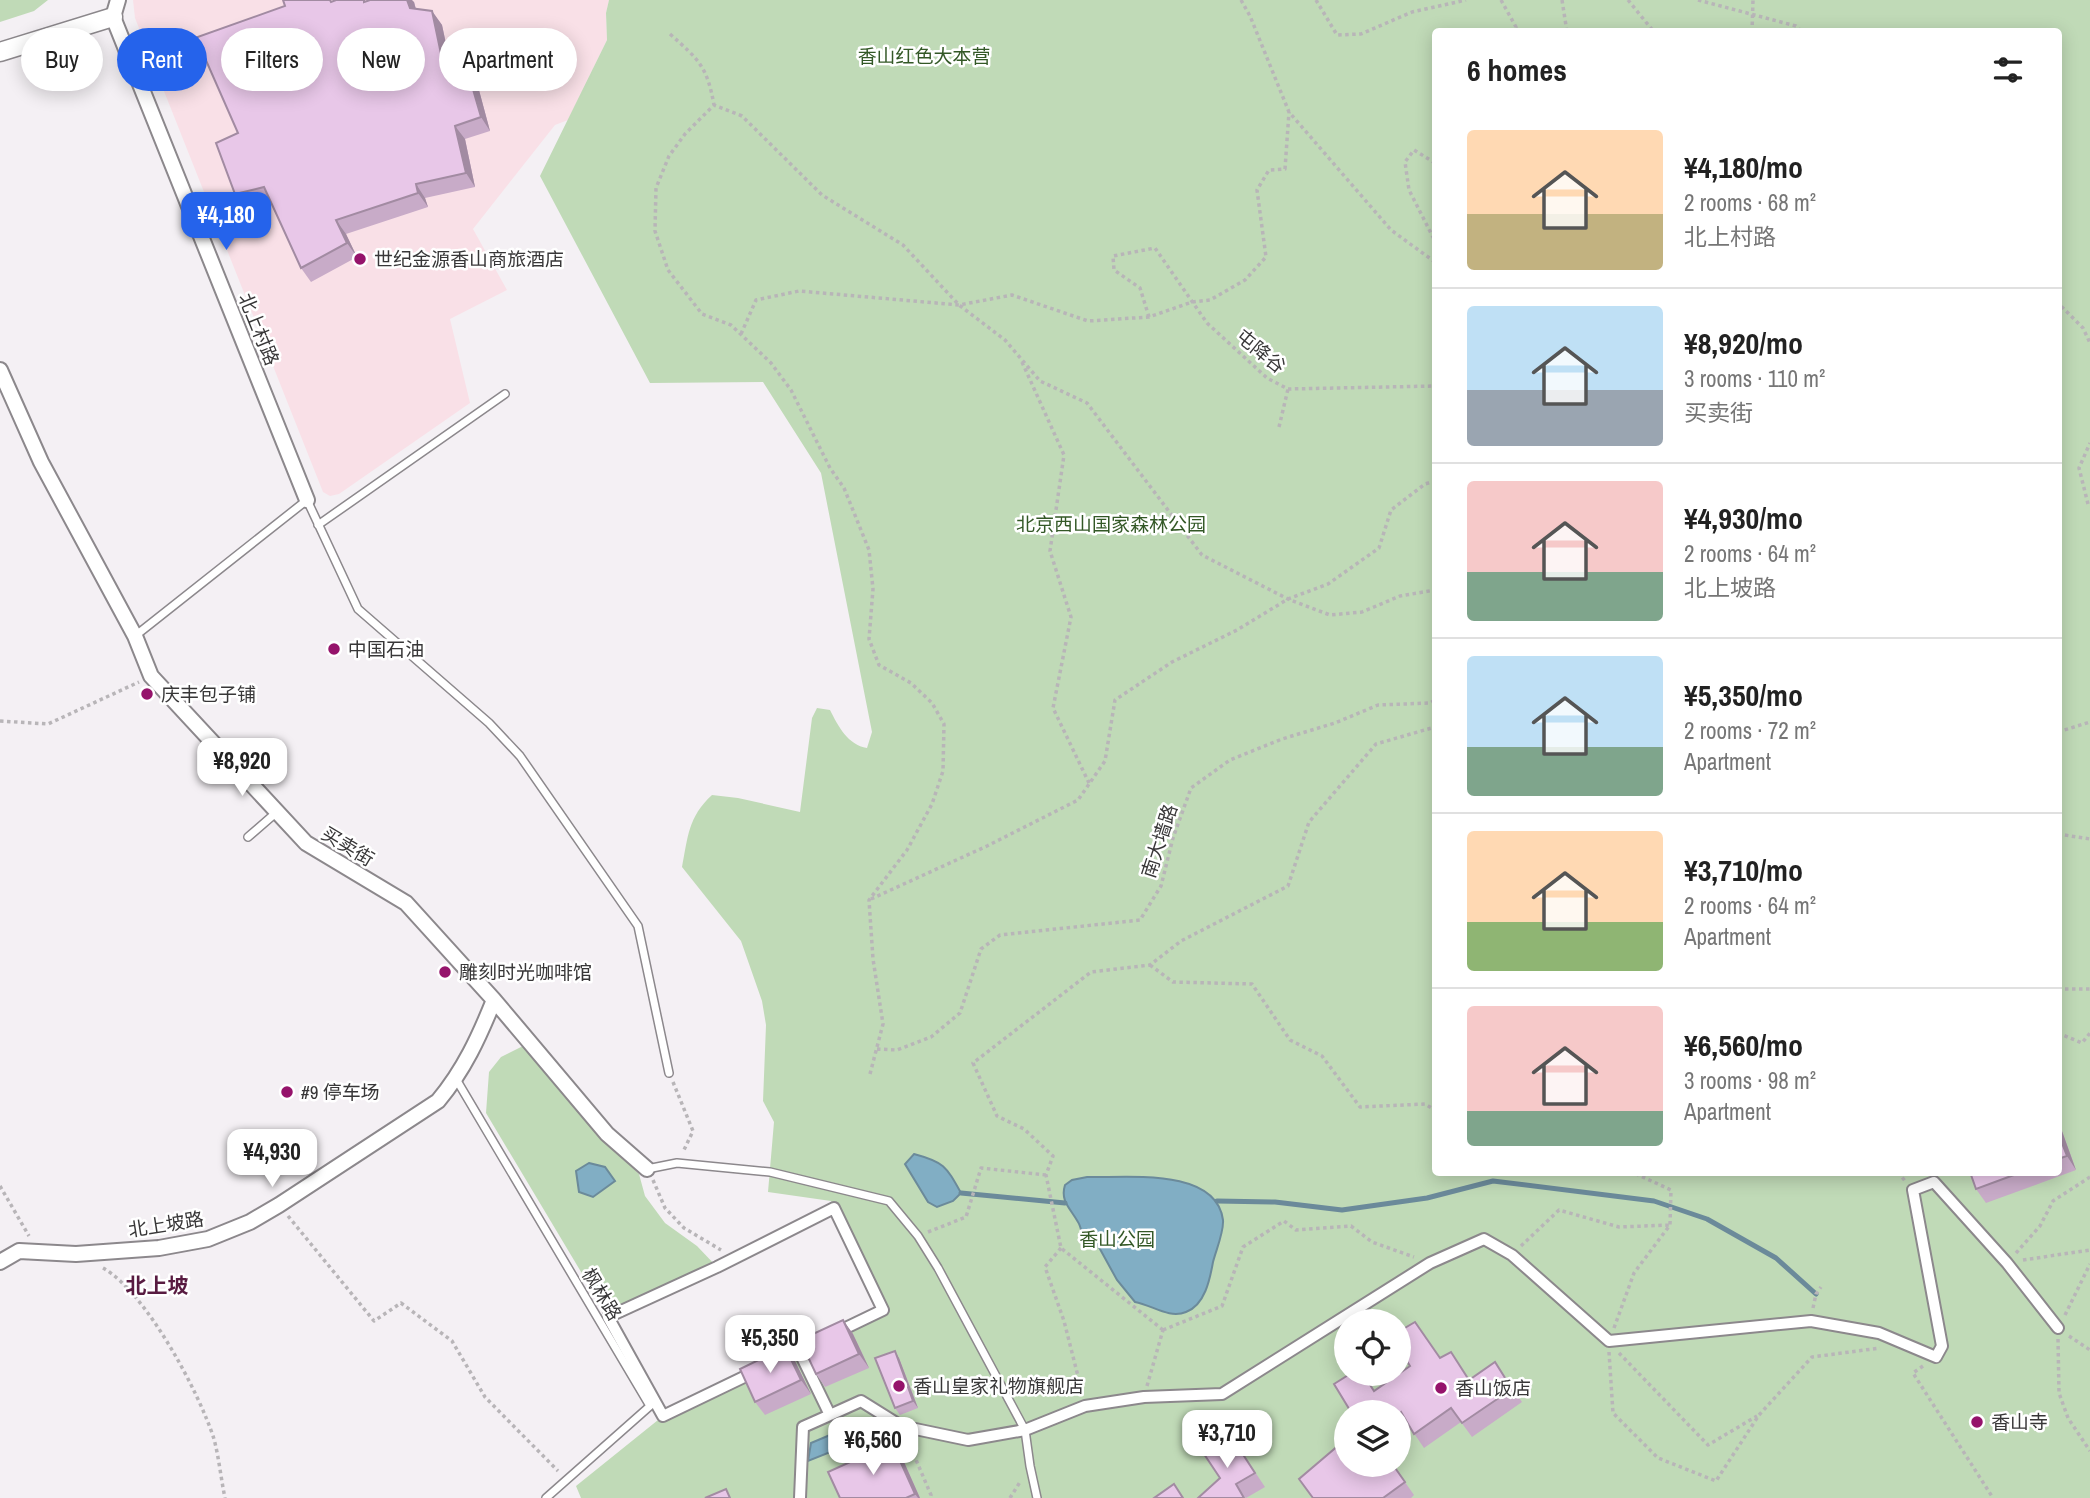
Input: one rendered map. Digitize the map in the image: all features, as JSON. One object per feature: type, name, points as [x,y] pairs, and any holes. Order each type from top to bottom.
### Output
[{"type":"street","points":[[0,52],[116,8]]},
{"type":"street","name":"北上村路","points":[[116,8],[307,500]]},
{"type":"street","name":"买卖街","points":[[0,370],[41,462],[135,636],[151,676],[306,843],[406,903],[494,1000],[607,1134],[647,1169]]},
{"type":"street","name":"北上坡路","points":[[19,1251],[76,1254],[159,1248],[208,1239],[250,1222],[438,1101],[456,1079],[474,1049],[494,1000]]},
{"type":"street","points":[[800,1498],[803,1427],[862,1401],[901,1426],[968,1440],[1025,1430],[1086,1406],[1144,1397],[1222,1394],[1430,1264],[1484,1239],[1512,1255],[1608,1341],[1811,1321],[1880,1333],[1936,1357],[1942,1346],[1913,1190],[1934,1182],[2007,1263],[2058,1328]]},
{"type":"street","points":[[834,1208],[883,1310],[663,1416],[608,1317],[732,1259],[834,1208]]},
{"type":"street","points":[[0,1262],[19,1251]]},
{"type":"street","points":[[799,1351],[830,1415]]},
{"type":"lane","points":[[318,525],[505,394]]},
{"type":"lane","points":[[135,636],[307,500],[358,608],[489,723],[520,756],[638,926],[669,1073]]},
{"type":"lane","points":[[248,837],[278,811]]},
{"type":"lane","name":"枫林路","points":[[456,1079],[650,1406],[546,1498]]},
{"type":"lane","points":[[647,1169],[677,1163],[770,1172],[890,1201],[918,1236],[938,1268],[1025,1430],[1037,1498]]},
{"type":"path","points":[[1241,0],[1289,112],[1391,230],[1432,260]]},
{"type":"path","points":[[1317,0],[1336,35],[1362,34],[1412,12],[1466,0]]},
{"type":"path","points":[[1502,0],[1516,28]]},
{"type":"path","points":[[1562,0],[1566,28]]},
{"type":"path","points":[[1629,0],[1651,28]]},
{"type":"path","points":[[1698,0],[1796,26]]},
{"type":"path","points":[[1752,28],[1753,0]]},
{"type":"path","points":[[670,34],[694,56],[709,78],[714,105]]},
{"type":"path","points":[[714,105],[742,116],[822,195],[903,245],[959,305],[1005,340],[1040,381],[1087,403],[1202,555],[1288,599],[1330,615],[1362,612],[1400,596],[1432,591]]},
{"type":"path","points":[[714,105],[669,156],[656,188],[655,232],[668,270],[702,314],[731,325],[771,363],[791,390],[830,468],[844,488],[869,550],[873,589],[869,639],[879,665],[911,683],[932,703],[944,724],[943,771],[932,804],[907,850],[869,900],[873,959],[883,1024],[870,1074]]},
{"type":"path","points":[[741,335],[756,300],[799,291],[959,305],[1012,295],[1088,321],[1149,317],[1192,302],[1210,300],[1245,280],[1266,257],[1257,190],[1269,170],[1285,169],[1289,112]]},
{"type":"path","points":[[1432,161],[1414,150],[1405,162],[1409,190],[1432,236]]},
{"type":"path","name":"屯降谷","points":[[1149,317],[1140,288],[1114,270],[1112,256],[1155,248],[1206,323],[1256,369],[1288,389],[1432,386]]},
{"type":"path","points":[[2062,307],[2083,328],[2090,343]]},
{"type":"path","points":[[1020,357],[1063,455],[1050,551],[1071,617],[1054,708],[1089,783]]},
{"type":"path","points":[[1279,427],[1288,389]]},
{"type":"path","points":[[2088,504],[2079,468],[2090,443]]},
{"type":"path","points":[[869,900],[987,846],[1078,800],[1105,761],[1115,700],[1172,662],[1237,630],[1288,599],[1328,584],[1379,548],[1391,510],[1425,484],[1432,482]]},
{"type":"path","points":[[0,721],[48,724],[151,676]]},
{"type":"path","name":"南大墙路","points":[[877,1049],[897,1050],[931,1037],[960,1013],[981,949],[1000,935],[1140,920],[1161,886],[1173,838],[1191,788],[1230,760],[1378,705],[1432,701]]},
{"type":"path","points":[[2062,731],[2090,722]]},
{"type":"path","points":[[1163,1330],[1061,1248],[1046,1175],[1053,1156],[1024,1129],[998,1116],[973,1063],[1091,972],[1150,965],[1181,941],[1288,887],[1309,822],[1376,744],[1432,728]]},
{"type":"path","points":[[2062,835],[2090,839]]},
{"type":"path","points":[[1150,965],[1173,982],[1252,984],[1290,1040],[1322,1056],[1360,1107],[1425,1104],[1432,1108]]},
{"type":"path","points":[[2062,989],[2090,989]]},
{"type":"path","points":[[2062,1034],[2082,1042],[2090,1033]]},
{"type":"path","points":[[669,1073],[693,1131],[677,1163]]},
{"type":"path","points":[[918,1236],[966,1217],[981,1168],[1046,1175]]},
{"type":"path","points":[[647,1169],[665,1208],[684,1228],[713,1244],[732,1259]]},
{"type":"path","points":[[1512,1255],[1559,1210],[1619,1227],[1670,1225],[1671,1190],[1641,1176]]},
{"type":"path","points":[[2007,1263],[2040,1226],[2053,1201],[2090,1177]]},
{"type":"path","points":[[0,1186],[32,1241],[19,1251]]},
{"type":"path","points":[[279,1205],[374,1321],[401,1303],[452,1341],[485,1397],[558,1471]]},
{"type":"path","points":[[1163,1330],[1222,1306],[1243,1247],[1284,1221],[1296,1230],[1351,1226],[1372,1242],[1430,1264]]},
{"type":"path","points":[[1061,1248],[1045,1267],[1064,1321],[1086,1406]]},
{"type":"path","points":[[2007,1263],[2090,1250]]},
{"type":"path","points":[[76,1254],[114,1274],[142,1302],[199,1399],[214,1441],[225,1498]]},
{"type":"path","points":[[2090,1265],[2058,1328],[2059,1393],[2068,1418],[2090,1451]]},
{"type":"path","points":[[1811,1321],[1816,1294],[1821,1287]]},
{"type":"path","points":[[2058,1328],[2090,1350]]},
{"type":"path","points":[[1144,1397],[1163,1330]]},
{"type":"path","points":[[1608,1341],[1708,1445],[1759,1415]]},
{"type":"path","points":[[1658,1458],[1716,1481],[1759,1415],[1812,1357],[1886,1348]]},
{"type":"path","points":[[1913,1373],[1993,1498]]},
{"type":"path","points":[[901,1426],[930,1498]]},
{"type":"shaded area","name":"世纪金源香山商旅酒店","points":[[133,0],[609,0],[606,13],[607,40],[568,120],[555,125],[473,229],[507,290],[450,319],[470,403],[339,494],[330,496],[323,492],[164,91],[207,91],[207,28],[139,28]]},
{"type":"green space","points":[[0,0],[48,0],[34,11],[0,22]]},
{"type":"green space","points":[[609,0],[2090,0],[2090,1498],[581,1498],[576,1486],[663,1416],[883,1310],[831,1201],[768,1192],[774,1122],[763,1101],[766,1025],[762,1001],[741,941],[682,867],[694,820],[712,795],[800,812],[812,718],[817,708],[830,710],[849,739],[860,746],[867,748],[872,732],[821,473],[763,382],[650,383],[540,176],[607,40],[606,13]]},
{"type":"green space","points":[[523,1046],[600,1136],[639,1174],[645,1196],[665,1223],[697,1246],[717,1267],[608,1317],[486,1113],[489,1072],[501,1057]]},
{"type":"water","points":[[914,1154],[943,1166],[961,1193],[953,1201],[937,1207],[928,1202],[905,1164]]},
{"type":"water","points":[[589,1163],[605,1167],[615,1181],[593,1197],[579,1192],[576,1171]]},
{"type":"water","points":[[1087,1177],[1145,1177],[1187,1183],[1204,1191],[1217,1203],[1223,1225],[1208,1283],[1198,1304],[1186,1312],[1173,1314],[1135,1302],[1117,1280],[1095,1240],[1086,1243],[1065,1200],[1065,1185],[1072,1180]]},
{"type":"water","points":[[868,1419],[883,1431],[808,1461],[811,1443]]},
{"type":"building","points":[[283,0],[407,0],[410,8],[432,11],[439,44],[439,91],[474,91],[481,117],[455,126],[466,173],[416,184],[418,193],[336,220],[347,243],[301,268],[264,187],[235,194],[216,143],[238,133],[207,63],[207,34],[221,29],[221,91],[323,91],[323,28],[223,28],[285,6]]},
{"type":"building","points":[[2062,1143],[2067,1156],[2062,1158]]},
{"type":"building","points":[[1971,1176],[2011,1176],[1976,1189]]},
{"type":"building","points":[[843,1320],[859,1354],[816,1374],[800,1340]]},
{"type":"building","name":"香山饭店","points":[[1415,1322],[1440,1358],[1451,1352],[1469,1380],[1495,1362],[1512,1389],[1462,1423],[1451,1408],[1414,1434],[1411,1429],[1411,1400],[1344,1400],[1335,1386],[1371,1386],[1374,1391],[1381,1386],[1411,1386],[1411,1324]]},
{"type":"building","points":[[785,1347],[801,1380],[755,1402],[740,1369]]},
{"type":"building","name":"香山皇家礼物旗舰店","points":[[895,1351],[913,1401],[895,1408],[875,1358]]},
{"type":"building","points":[[1231,1436],[1255,1473],[1236,1484],[1244,1498],[1198,1498],[1220,1478],[1204,1454]]},
{"type":"building","points":[[892,1443],[915,1494],[906,1498],[840,1498],[828,1472]]},
{"type":"building","points":[[1334,1449],[1334,1477],[1401,1477],[1405,1482],[1383,1498],[1313,1498],[1299,1479]]},
{"type":"building","points":[[1174,1484],[1183,1498],[1154,1498]]},
{"type":"building","points":[[726,1489],[730,1498],[705,1498]]},
{"type":"waterway","points":[[1217,1201],[1275,1202],[1342,1210],[1427,1198],[1493,1181],[1654,1201],[1707,1219],[1776,1258],[1816,1294]]},
{"type":"waterway","points":[[961,1193],[1065,1203]]},
{"type":"place","name":"世纪金源香山商旅酒店","points":[[360,259]]},
{"type":"place","name":"中国石油","points":[[334,649]]},
{"type":"place","name":"庆丰包子铺","points":[[147,694]]},
{"type":"place","name":"雕刻时光咖啡馆","points":[[445,972]]},
{"type":"place","name":"#9 停车场","points":[[287,1092]]},
{"type":"place","name":"香山皇家礼物旗舰店","points":[[899,1386]]},
{"type":"place","name":"香山饭店","points":[[1441,1388]]},
{"type":"place","name":"香山寺","points":[[1977,1422]]},
{"type":"district","name":"北上坡","points":[[157,1286]]},
{"type":"park label","name":"香山红色大本营","points":[[924,56]]},
{"type":"park label","name":"北京西山国家森林公园","points":[[1111,524]]},
{"type":"park label","name":"香山公园","points":[[1117,1239]]}]
